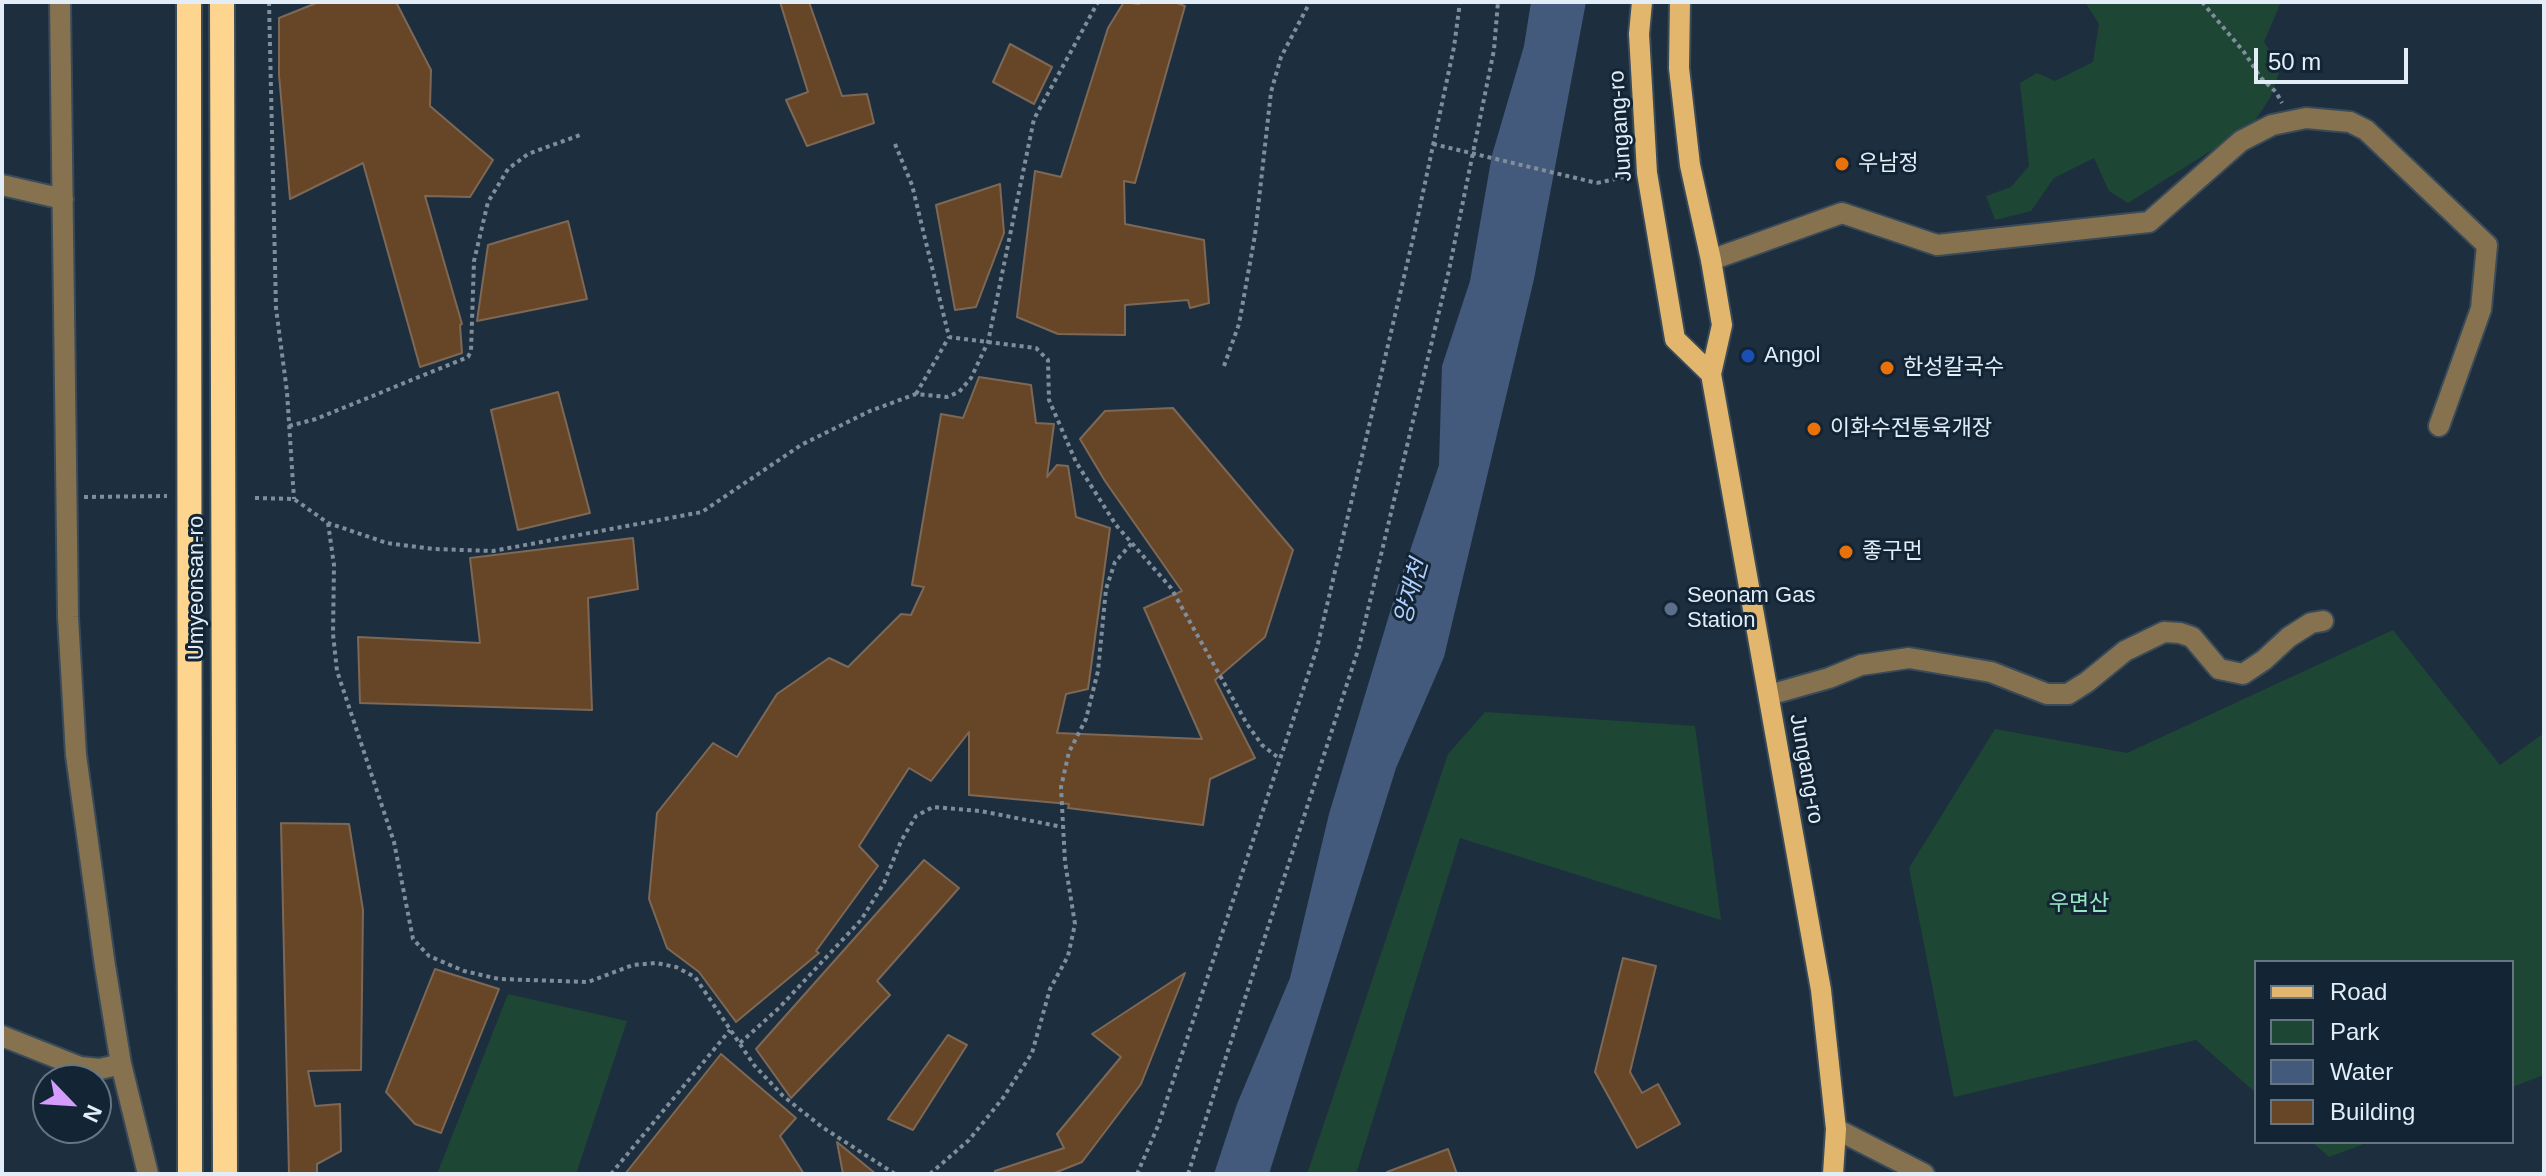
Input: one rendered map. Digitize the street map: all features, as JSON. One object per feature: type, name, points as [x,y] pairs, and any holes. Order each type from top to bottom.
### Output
[{"type":"highway","name":"Umyeonsan-ro","points":[[189,2],[190,1174]]},
{"type":"highway","name":"Umyeonsan-ro","points":[[222,2],[225,1174]]},
{"type":"main road","name":"Jungang-ro","points":[[1642,2],[1639,34],[1647,173],[1675,339],[1711,374]]},
{"type":"main road","name":"Jungang-ro","points":[[1680,2],[1679,68],[1690,165],[1722,325],[1711,374],[1821,990],[1836,1129],[1833,1174]]},
{"type":"street","points":[[60,2],[68,617],[76,755],[102,951],[121,1064],[148,1174]]},
{"type":"street","points":[[1711,260],[1842,213],[1937,245],[2149,222],[2198,177],[2251,135],[2272,125],[2306,118],[2350,122],[2366,130],[2487,245],[2481,309],[2439,426]]},
{"type":"street","points":[[2,185],[63,199]]},
{"type":"street","points":[[1769,695],[1829,678],[1861,665],[1909,658],[1991,672],[2047,694],[2068,694],[2125,651],[2164,632],[2192,637],[2219,669],[2243,674],[2289,637],[2311,623],[2323,621]]},
{"type":"street","points":[[2,1036],[80,1067],[100,1069],[121,1064]]},
{"type":"street","points":[[1836,1129],[1924,1174]]},
{"type":"path","points":[[269,2],[276,308],[294,499]]},
{"type":"path","points":[[255,498],[294,499],[328,523],[387,543],[433,549],[493,551],[702,512],[801,445],[870,411],[916,394],[947,397],[959,392],[971,378],[988,342],[1034,119],[1098,2]]},
{"type":"path","points":[[1224,366],[1239,324],[1255,235],[1271,92],[1281,57],[1310,2]]},
{"type":"path","points":[[1137,1174],[1158,1126],[1317,648],[1433,144],[1454,47],[1460,2]]},
{"type":"path","points":[[1188,1174],[1359,647],[1449,270],[1494,50],[1498,2]]},
{"type":"path","points":[[2202,2],[2284,105]]},
{"type":"path","points":[[289,426],[316,419],[468,357],[472,338],[474,261],[488,202],[508,169],[528,154],[580,135]]},
{"type":"path","points":[[895,144],[912,185],[949,337],[916,394]]},
{"type":"path","points":[[1433,144],[1597,183],[1647,173]]},
{"type":"path","points":[[949,337],[1036,348],[1048,360],[1049,400],[1076,462],[1116,525],[1171,588],[1247,724],[1262,745],[1280,759]]},
{"type":"path","points":[[66,497],[178,496]]},
{"type":"path","points":[[328,523],[334,565],[333,634],[337,671],[394,842],[413,939],[429,956],[464,971],[499,979],[588,982],[633,965],[656,963],[676,967],[695,977],[739,1043],[783,1096],[822,1127],[895,1174]]},
{"type":"path","points":[[930,1174],[969,1140],[1003,1098],[1032,1053],[1050,989],[1068,956],[1075,924],[1065,862],[1061,787],[1069,752],[1086,719],[1098,671],[1106,589],[1115,562],[1132,543]]},
{"type":"path","points":[[739,1043],[779,1008],[861,920],[884,883],[901,841],[916,816],[933,807],[980,811],[1063,827]]},
{"type":"path","points":[[611,1174],[730,1030]]},
{"type":"green space","points":[[2085,2],[2281,2],[2264,42],[2281,67],[2270,98],[2252,125],[2128,203],[2109,191],[2094,158],[2054,178],[2031,211],[1995,220],[1986,196],[2011,187],[2029,166],[2020,83],[2037,73],[2055,81],[2093,62],[2099,24]]},
{"type":"green space","name":"우면산","points":[[2393,630],[2500,765],[2544,733],[2544,1075],[2514,1086],[2514,960],[2254,960],[2254,1091],[2196,1040],[1954,1097],[1909,868],[1995,729],[2127,753]]},
{"type":"green space","points":[[1485,712],[1695,726],[1721,920],[1460,838],[1356,1174],[1307,1174],[1448,754]]},
{"type":"green space","points":[[508,994],[627,1021],[576,1174],[437,1174]]},
{"type":"green space","points":[[2314,1144],[2364,1144],[2329,1157]]},
{"type":"water","name":"양재천","points":[[1531,2],[1586,2],[1534,279],[1444,657],[1396,768],[1269,1174],[1214,1174],[1237,1104],[1290,978],[1329,814],[1397,589],[1439,465],[1442,366],[1470,281],[1492,155],[1524,46]]},
{"type":"building","points":[[319,2],[396,2],[431,70],[430,106],[493,160],[470,197],[425,196],[462,324],[462,353],[420,367],[363,163],[290,199],[279,75],[279,18]]},
{"type":"building","points":[[780,2],[809,2],[842,96],[867,94],[874,123],[807,146],[786,100],[808,92]]},
{"type":"building","points":[[1124,2],[1174,2],[1185,6],[1135,183],[1124,181],[1125,224],[1204,240],[1209,303],[1190,308],[1188,300],[1125,305],[1125,335],[1058,334],[1017,317],[1035,171],[1061,177],[1108,28]]},
{"type":"building","points":[[1010,44],[1052,67],[1034,104],[993,82]]},
{"type":"building","points":[[1000,184],[1004,233],[976,307],[955,310],[936,205]]},
{"type":"building","points":[[568,221],[587,299],[477,321],[488,245]]},
{"type":"building","points":[[979,377],[1031,385],[1036,423],[1054,424],[1047,477],[1057,465],[1068,466],[1076,517],[1110,528],[1088,689],[1066,694],[1057,733],[1202,739],[1144,608],[1182,591],[1105,481],[1080,439],[1105,411],[1173,408],[1293,550],[1265,637],[1215,680],[1255,758],[1210,779],[1203,825],[1068,808],[1069,804],[969,795],[969,732],[931,781],[909,768],[859,846],[878,866],[816,951],[819,953],[736,1022],[699,972],[667,948],[649,899],[657,813],[713,743],[737,757],[777,694],[829,658],[848,667],[901,614],[911,615],[924,587],[912,585],[941,414],[963,418]]},
{"type":"building","points":[[558,392],[590,513],[518,530],[491,410]]},
{"type":"building","points":[[633,538],[638,589],[588,598],[592,710],[360,703],[358,637],[480,643],[470,558]]},
{"type":"building","points":[[281,823],[349,824],[363,910],[361,1070],[308,1071],[315,1106],[340,1104],[341,1151],[317,1164],[317,1174],[289,1174]]},
{"type":"building","points":[[924,860],[959,888],[877,981],[890,995],[791,1098],[756,1049]]},
{"type":"building","points":[[1623,958],[1656,966],[1630,1072],[1642,1093],[1658,1084],[1680,1124],[1637,1148],[1595,1072]]},
{"type":"building","points":[[435,969],[499,989],[441,1133],[415,1124],[386,1092]]},
{"type":"building","points":[[1185,973],[1141,1084],[1082,1162],[1052,1174],[995,1174],[995,1171],[1064,1148],[1057,1134],[1121,1057],[1092,1034]]},
{"type":"building","points":[[948,1035],[967,1045],[913,1130],[888,1119]]},
{"type":"building","points":[[721,1054],[796,1118],[780,1136],[804,1174],[625,1174]]},
{"type":"building","points":[[837,1142],[876,1174],[843,1174]]},
{"type":"building","points":[[1448,1149],[1457,1174],[1387,1174],[1387,1172]]},
{"type":"place","name":"우남정","points":[[1842,164]]},
{"type":"place","name":"Angol","points":[[1748,356]]},
{"type":"place","name":"한성칼국수","points":[[1887,368]]},
{"type":"place","name":"이화수전통육개장","points":[[1814,429]]},
{"type":"place","name":"좋구먼","points":[[1846,552]]},
{"type":"place","name":"Seonam Gas Station","points":[[1671,609]]}]
